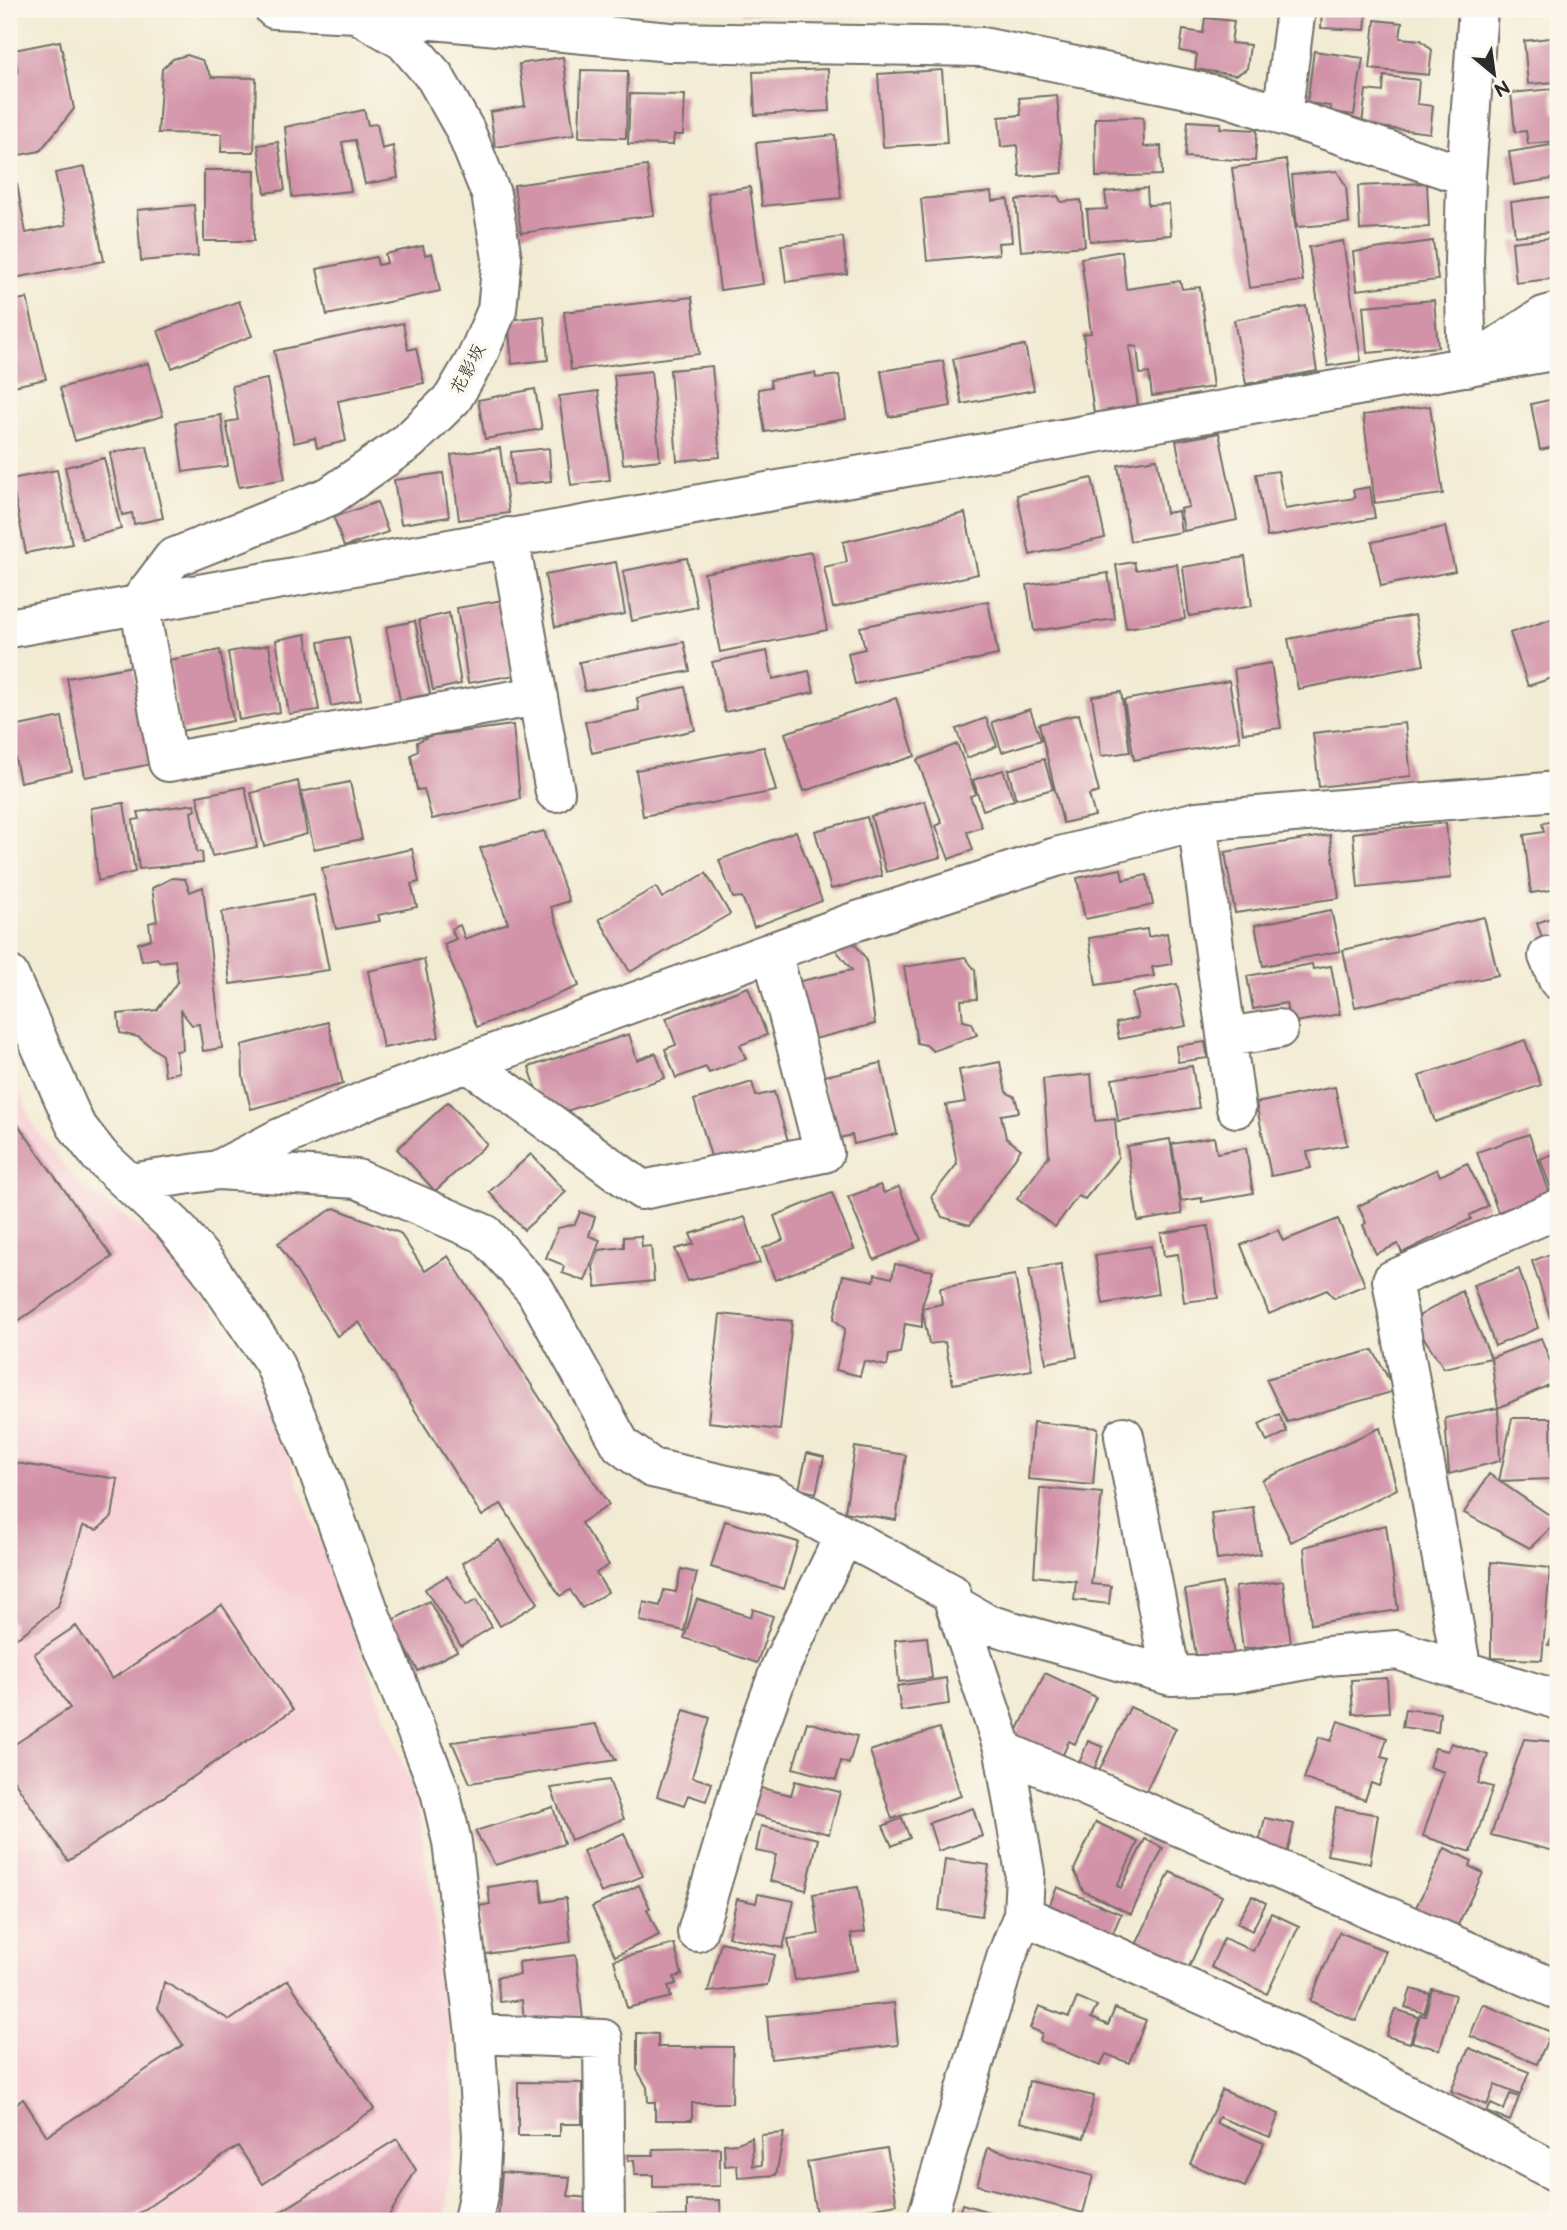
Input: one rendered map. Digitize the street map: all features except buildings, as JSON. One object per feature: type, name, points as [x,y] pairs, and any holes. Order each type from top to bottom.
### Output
[{"type":"street","points":[[287,9],[591,22],[670,42],[982,47],[1226,97],[1466,176]]},
{"type":"street","points":[[1282,116],[1296,9]]},
{"type":"street","points":[[1467,367],[1464,261],[1466,176],[1478,9]]},
{"type":"street","name":"花影坂","points":[[139,603],[173,558],[330,496],[409,441],[453,398],[477,358],[497,310],[502,258],[491,194],[465,130],[435,77],[404,41],[357,13]]},
{"type":"street","points":[[1467,367],[1544,316],[1558,312]]},
{"type":"street","points":[[9,628],[1558,350]]},
{"type":"street","points":[[509,537],[555,792]]},
{"type":"street","points":[[139,603],[167,762],[537,696]]},
{"type":"street","points":[[218,1170],[280,1138],[369,1099],[851,923],[1056,857],[1197,821],[1558,791]]},
{"type":"street","points":[[1197,821],[1236,1108]]},
{"type":"street","points":[[468,1063],[642,1190],[824,1153],[772,952]]},
{"type":"street","points":[[9,975],[75,1124],[100,1156],[174,1225],[208,1266],[273,1361],[312,1454],[371,1616],[440,1791],[452,1842],[475,2035],[482,2136],[479,2190],[473,2221]]},
{"type":"street","points":[[1227,1037],[1279,1029]]},
{"type":"street","points":[[130,1183],[218,1170],[357,1179],[485,1234],[536,1290],[621,1446],[652,1468],[771,1495],[951,1593],[958,1607],[1004,1751],[1025,1873],[1023,1914],[1006,1958],[926,2221]]},
{"type":"street","points":[[1462,1671],[1392,1280],[1558,1209]]},
{"type":"street","points":[[1124,1436],[1171,1676]]},
{"type":"street","points":[[697,1932],[756,1735],[781,1666],[844,1536]]},
{"type":"street","points":[[958,1607],[987,1624],[1171,1676],[1231,1674],[1328,1656],[1397,1650],[1558,1700]]},
{"type":"street","points":[[1004,1751],[1558,1990]]},
{"type":"street","points":[[1023,1914],[1304,2040],[1558,2173]]},
{"type":"street","points":[[475,2035],[603,2039],[605,2221]]},
{"type":"shaded area","points":[[9,1066],[36,1130],[81,1186],[155,1238],[229,1333],[269,1405],[416,1798],[450,2032],[455,2134],[445,2221],[9,2221]]}]
